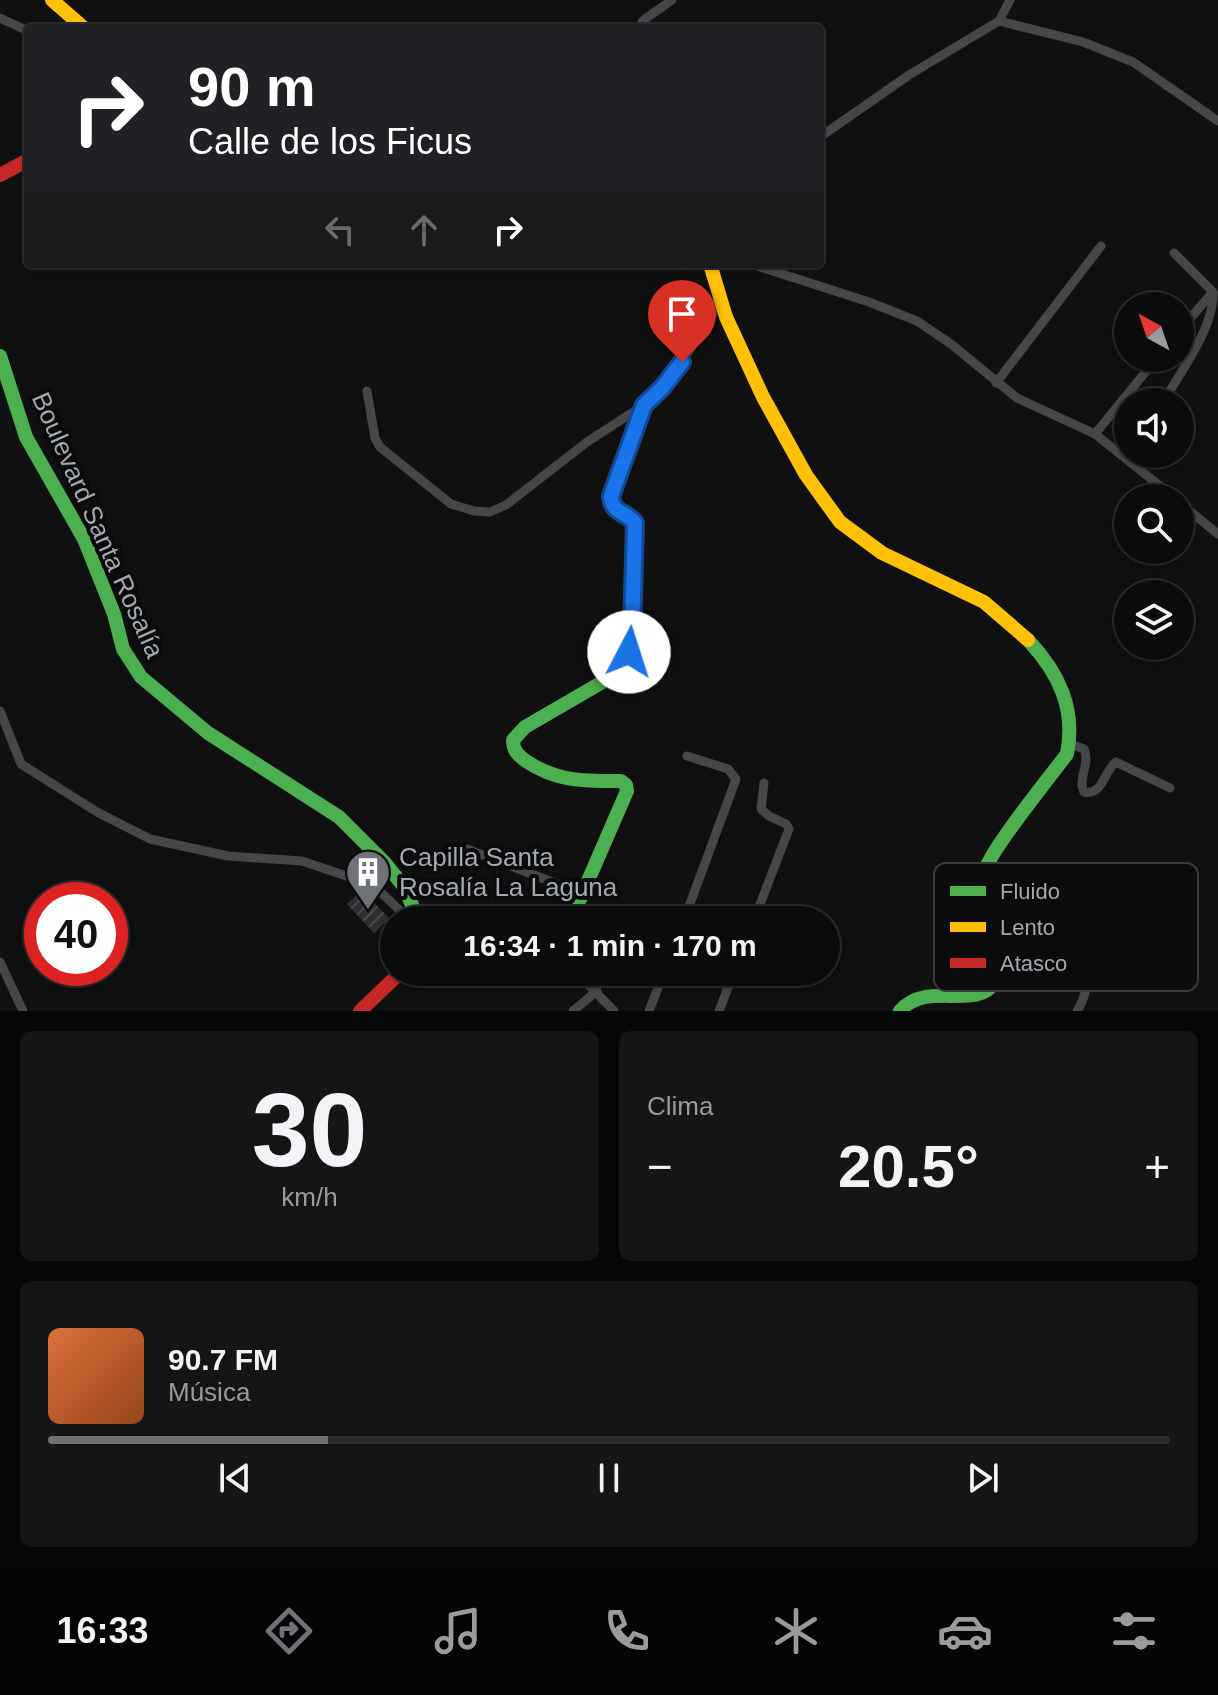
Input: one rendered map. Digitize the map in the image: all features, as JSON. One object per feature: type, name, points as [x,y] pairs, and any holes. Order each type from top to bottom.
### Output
[{"type":"street","points":[[52,0],[79,24]]},
{"type":"street","points":[[642,24],[672,0]]},
{"type":"street","points":[[824,134],[909,75],[999,21],[1010,0]]},
{"type":"street","points":[[0,18],[24,29]]},
{"type":"street","points":[[999,21],[1083,42],[1133,62],[1218,121]]},
{"type":"street","points":[[0,175],[24,162]]},
{"type":"street","points":[[996,383],[1101,246]]},
{"type":"street","points":[[1171,388],[1214,306],[1213,292],[1174,253]]},
{"type":"street","points":[[710,268],[719,304],[802,468],[837,520],[863,542],[899,563],[987,603],[1028,639],[1048,665],[1070,707],[1073,722],[1070,744],[1061,763],[988,863]]},
{"type":"street","points":[[763,268],[917,321],[951,344],[1017,398],[1095,434],[1114,446]]},
{"type":"street","points":[[1194,314],[1213,292]]},
{"type":"street","points":[[367,391],[375,438],[380,447],[451,504],[490,512],[506,505],[587,442],[644,405],[682,362],[719,304]]},
{"type":"street","points":[[1194,326],[1202,332]]},
{"type":"street","name":"Boulevard Santa Rosalía","points":[[0,356],[26,437],[84,539],[114,614],[123,649],[141,677],[208,733],[339,817],[385,863],[405,888],[412,906]]},
{"type":"street","points":[[1095,434],[1146,372]]},
{"type":"street","points":[[577,906],[627,791],[626,785],[621,781],[571,781],[555,776],[517,754],[513,740],[525,727],[606,680],[629,652],[635,523],[631,517],[617,512],[611,496],[644,405]]},
{"type":"street","points":[[1143,468],[1160,484]]},
{"type":"street","points":[[1194,514],[1218,534]]},
{"type":"street","points":[[0,711],[21,764],[97,812],[150,839],[228,856],[302,861],[373,885],[395,906]]},
{"type":"street","points":[[1070,744],[1084,749],[1087,754],[1081,784],[1084,792],[1098,790],[1116,762],[1170,788]]},
{"type":"street","points":[[687,756],[728,769],[736,779],[689,906]]},
{"type":"street","points":[[759,906],[789,829],[761,809],[764,783]]},
{"type":"street","points":[[467,849],[583,894]]},
{"type":"street","points":[[0,962],[23,1011]]},
{"type":"street","points":[[360,1011],[386,986]]},
{"type":"street","points":[[591,986],[614,1011]]},
{"type":"street","points":[[649,1011],[659,986]]},
{"type":"street","points":[[719,1011],[729,986]]},
{"type":"street","points":[[573,1011],[597,991]]},
{"type":"street","points":[[900,1011],[915,998],[973,996],[986,991]]},
{"type":"street","points":[[1077,1011],[1086,991]]},
{"type":"building","name":"Capilla Santa Rosalía La Laguna","points":[[362,890],[380,909],[380,927],[374,933],[347,904]]},
{"type":"traffic: fast","points":[[0,356],[26,437],[84,539],[114,614],[123,649],[141,677],[208,733],[339,817],[385,863],[405,888],[412,906]]},
{"type":"traffic: fast","points":[[577,906],[627,791],[626,785],[621,781],[583,780],[549,773],[521,757],[515,750],[513,740],[525,727],[606,680],[629,652],[635,523],[617,509],[611,496],[644,405]]},
{"type":"traffic: fast","points":[[989,863],[1009,830],[1067,754],[1069,722],[1062,692],[1048,665],[1028,640]]},
{"type":"traffic: fast","points":[[900,1011],[923,997],[975,995],[986,991]]},
{"type":"traffic: slow","points":[[52,0],[79,24]]},
{"type":"traffic: slow","points":[[711,268],[726,317],[763,397],[806,475],[840,522],[882,553],[984,602],[1028,640]]},
{"type":"traffic: jam","points":[[0,175],[24,162]]},
{"type":"traffic: jam","points":[[360,1011],[386,986]]},
{"type":"place","name":"Capilla Santa Rosalía La Laguna","points":[[368,911]]},
{"type":"route","points":[[629,652],[635,523],[631,517],[617,512],[611,496],[644,405],[682,362]]}]
